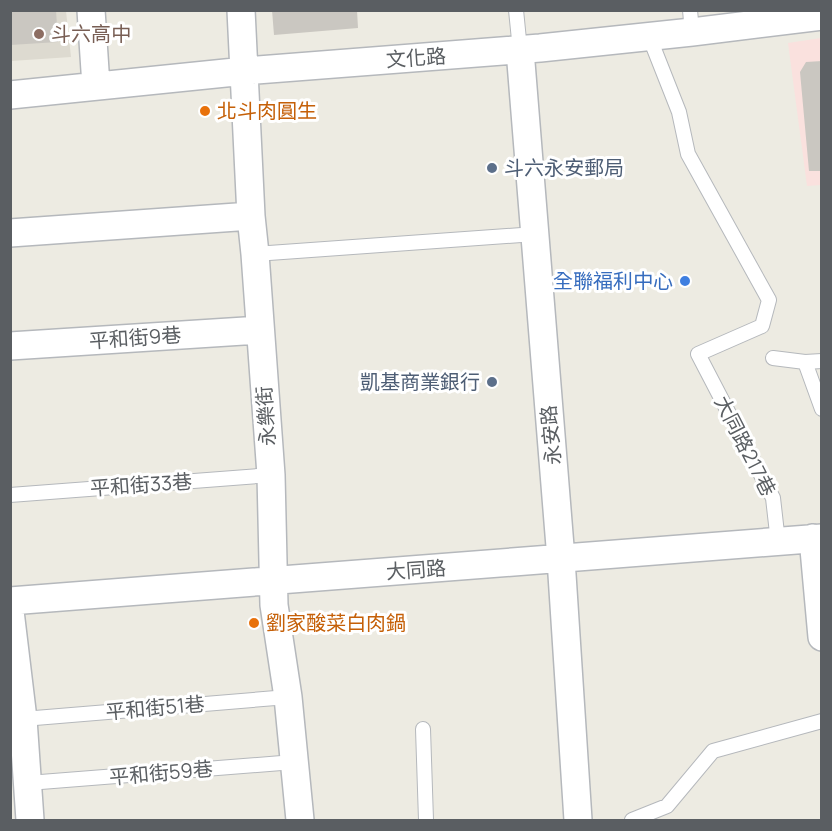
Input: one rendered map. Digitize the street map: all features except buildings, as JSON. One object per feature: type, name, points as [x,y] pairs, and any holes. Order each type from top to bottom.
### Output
[{"type":"street","points":[[91,10],[96,86]]},
{"type":"street","name":"永樂街","points":[[241,10],[251,216],[271,475],[274,605],[288,697],[300,820]]},
{"type":"street","name":"文化路","points":[[10,95],[245,71],[520,50],[649,36],[691,21],[822,16]]},
{"type":"street","name":"永安路","points":[[520,50],[561,559],[578,820]]},
{"type":"street","points":[[10,233],[251,216]]},
{"type":"street","name":"平和街9巷","points":[[10,346],[260,330]]},
{"type":"street","points":[[817,538],[822,637]]},
{"type":"street","name":"大同路","points":[[10,601],[817,538]]},
{"type":"street","points":[[10,611],[26,802]]},
{"type":"lane","points":[[516,10],[520,50]]},
{"type":"lane","name":"大同路217巷","points":[[649,36],[679,112],[688,154],[769,300],[762,326],[698,354],[773,498],[778,542]]},
{"type":"lane","points":[[255,254],[535,234]]},
{"type":"lane","points":[[773,358],[805,362],[822,361]]},
{"type":"lane","points":[[805,362],[822,409]]},
{"type":"lane","name":"平和街33巷","points":[[10,495],[271,475]]},
{"type":"lane","name":"平和街51巷","points":[[19,729],[288,697]]},
{"type":"lane","points":[[632,820],[667,806],[713,751],[822,721]]},
{"type":"lane","points":[[423,729],[426,820]]},
{"type":"lane","name":"平和街59巷","points":[[26,802],[294,762]]},
{"type":"shaded area","name":"斗六高中","points":[[11,11],[66,11],[71,57],[11,61]]},
{"type":"shaded area","points":[[821,38],[821,185],[807,186],[788,43]]},
{"type":"place","name":"斗六高中","points":[[39,34]]},
{"type":"place","name":"北斗肉圓生","points":[[205,111]]},
{"type":"place","name":"斗六永安郵局","points":[[492,168]]},
{"type":"place","name":"全聯福利中心","points":[[685,281]]},
{"type":"place","name":"凱基商業銀行","points":[[492,382]]},
{"type":"place","name":"劉家酸菜白肉鍋","points":[[254,623]]}]
